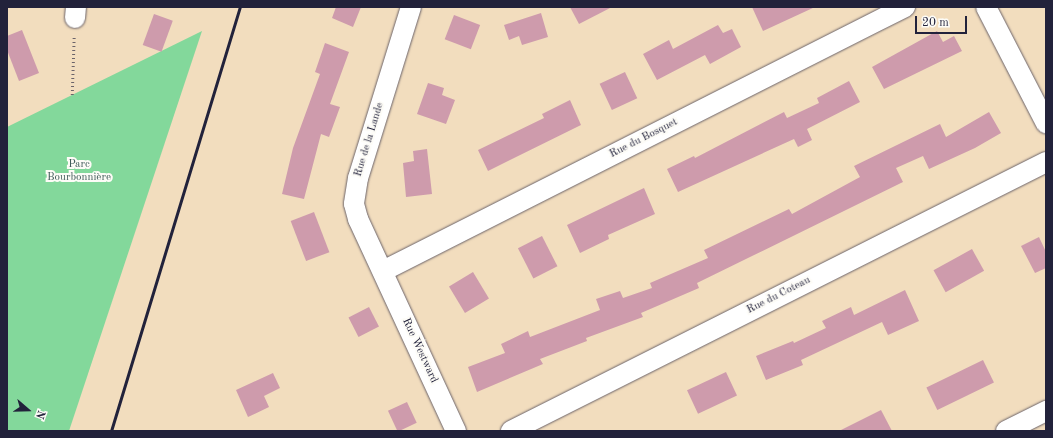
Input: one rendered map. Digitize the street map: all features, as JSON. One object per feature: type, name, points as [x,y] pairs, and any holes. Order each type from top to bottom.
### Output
[{"type":"street","name":"Rue de la Lande","points":[[383,271],[358,219],[354,196],[411,7]]},
{"type":"street","name":"Rue du Bosquet","points":[[383,271],[905,7]]},
{"type":"street","points":[[986,7],[1046,123]]},
{"type":"street","name":"Rue du Coteau","points":[[511,431],[1046,162]]},
{"type":"street","name":"Rue Westward","points":[[383,271],[456,431]]},
{"type":"street","points":[[1006,431],[1046,411]]},
{"type":"path","points":[[72,95],[76,13]]},
{"type":"green space","name":"Parc Bourbonnière","points":[[202,31],[69,431],[7,431],[7,127]]},
{"type":"building","points":[[336,7],[361,7],[353,27],[332,18]]},
{"type":"building","points":[[570,7],[612,7],[579,24]]},
{"type":"building","points":[[752,7],[815,7],[763,31]]},
{"type":"building","points":[[541,13],[548,37],[522,45],[519,36],[509,40],[504,25]]},
{"type":"building","points":[[154,14],[173,21],[162,52],[143,45]]},
{"type":"building","points":[[454,15],[480,25],[471,49],[445,39]]},
{"type":"building","points":[[718,25],[723,33],[732,29],[741,47],[710,64],[705,55],[657,80],[643,54],[669,40],[673,49]]},
{"type":"building","points":[[22,30],[39,73],[19,81],[7,50],[7,36]]},
{"type":"building","points":[[937,31],[943,42],[954,36],[962,51],[884,89],[872,67]]},
{"type":"building","points":[[325,43],[349,52],[330,104],[340,107],[329,137],[321,134],[304,199],[282,194],[293,148],[320,74],[315,72]]},
{"type":"building","points":[[625,72],[637,98],[612,110],[600,84]]},
{"type":"building","points":[[849,81],[860,102],[807,129],[812,140],[798,147],[794,139],[678,192],[667,169],[694,156],[695,158],[784,112],[787,118],[819,103],[817,98]]},
{"type":"building","points":[[428,83],[444,88],[442,95],[455,100],[446,124],[417,114]]},
{"type":"building","points":[[570,100],[581,125],[488,171],[478,150],[544,118],[542,114]]},
{"type":"building","points":[[989,112],[1001,133],[975,148],[929,169],[923,156],[896,168],[903,182],[697,283],[699,288],[641,313],[643,317],[586,338],[587,341],[540,359],[543,364],[477,392],[468,367],[505,353],[501,344],[528,331],[530,337],[600,310],[596,299],[620,291],[623,298],[652,288],[650,283],[708,258],[704,250],[789,209],[792,214],[860,177],[854,166],[940,124],[946,137]]},
{"type":"building","points":[[427,149],[432,194],[406,197],[403,163],[414,161],[413,151]]},
{"type":"building","points":[[644,188],[655,214],[608,235],[609,239],[580,253],[567,225]]},
{"type":"building","points":[[314,212],[329,252],[306,261],[291,221]]},
{"type":"building","points":[[542,236],[557,266],[533,279],[518,248]]},
{"type":"building","points":[[1039,237],[1046,252],[1046,268],[1035,273],[1021,246]]},
{"type":"building","points":[[972,249],[984,271],[946,292],[934,270]]},
{"type":"building","points":[[473,272],[489,299],[465,313],[449,286]]},
{"type":"building","points":[[905,290],[919,321],[888,335],[882,322],[801,360],[803,365],[766,380],[756,356],[793,341],[794,343],[826,328],[822,321],[851,307],[854,315]]},
{"type":"building","points":[[369,307],[379,327],[358,337],[349,317]]},
{"type":"building","points":[[983,360],[994,382],[937,410],[926,388]]},
{"type":"building","points":[[726,372],[737,396],[698,414],[687,390]]},
{"type":"building","points":[[273,373],[280,388],[264,396],[269,407],[248,417],[236,390]]},
{"type":"building","points":[[407,402],[417,423],[397,431],[388,411]]},
{"type":"building","points":[[881,410],[892,431],[839,431]]},
{"type":"railway","points":[[111,431],[240,7]]}]
